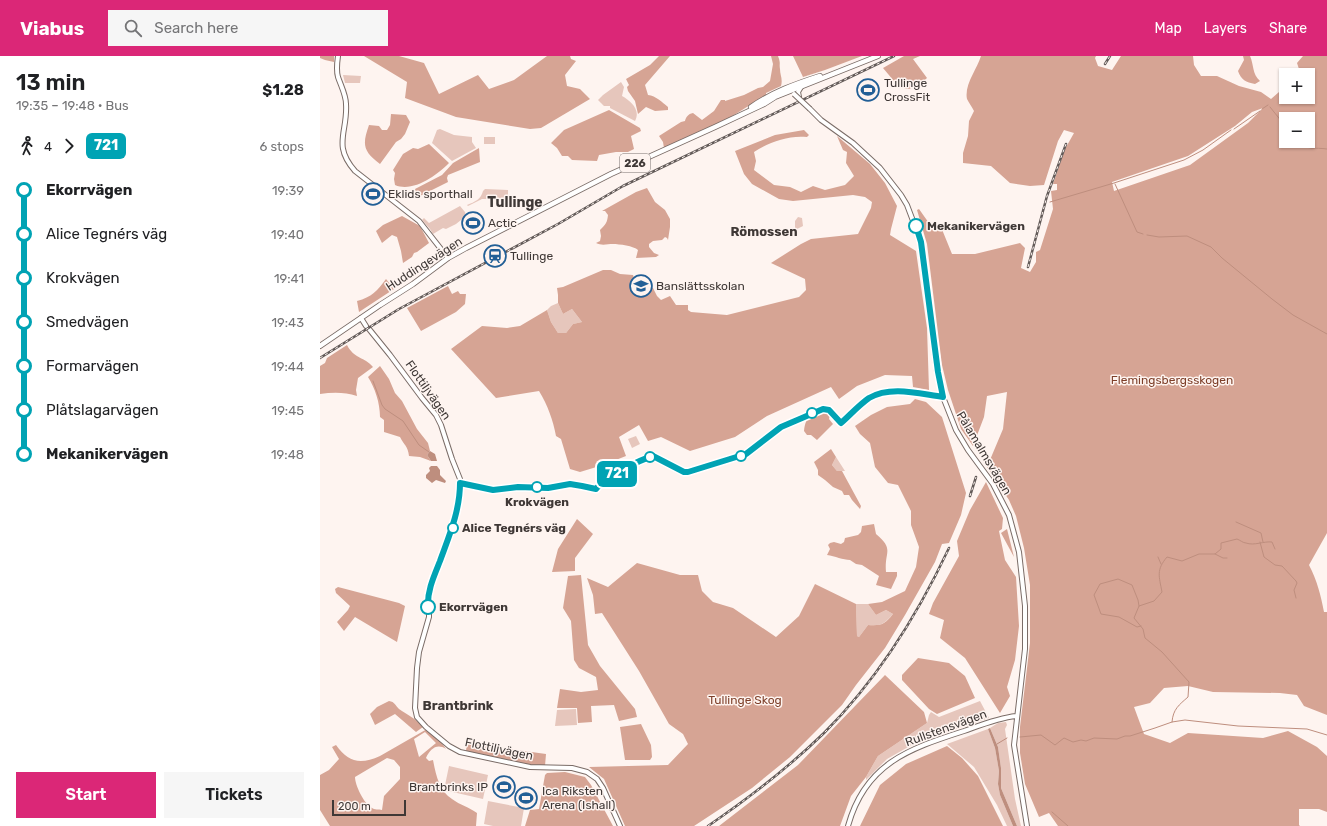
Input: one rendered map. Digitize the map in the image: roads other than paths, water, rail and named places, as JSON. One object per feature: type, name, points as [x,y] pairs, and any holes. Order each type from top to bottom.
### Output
[{"type":"main road","name":"Huddingevägen","points":[[320,346],[413,284],[448,258],[486,237],[611,174],[740,114],[766,97],[794,91],[878,56]]},
{"type":"main road","name":"Huddingevägen","points":[[794,91],[802,86],[852,67]]},
{"type":"street","points":[[338,56],[338,76],[346,103],[342,139],[343,151],[348,161],[355,171],[419,221],[448,258]]},
{"type":"street","name":"Pålamalmsvägen","points":[[794,91],[821,120],[853,143],[880,168],[905,201],[921,242],[938,372],[943,397],[956,430],[968,450],[993,484],[1008,515],[1019,552],[1026,606],[1025,649],[1016,716],[1014,745],[1027,826]]},
{"type":"street","name":"Flottiljvägen","points":[[361,318],[436,415],[442,425],[452,459],[460,479],[460,493],[453,525],[431,585],[428,600],[429,617],[417,664],[415,708],[417,717],[448,746],[460,752],[530,767],[572,768],[587,772],[597,779],[603,788],[620,826]]},
{"type":"street","name":"Rullstensvägen","points":[[848,826],[851,814],[858,800],[873,778],[884,767],[899,756],[952,735],[1005,718],[1016,716]]},
{"type":"waterway","points":[[1262,109],[1268,105]]},
{"type":"waterway","points":[[1270,107],[1279,118]]},
{"type":"waterway","points":[[1234,129],[1260,111]]},
{"type":"waterway","points":[[1050,202],[1184,160],[1203,150],[1231,130]]},
{"type":"waterway","points":[[1311,148],[1327,149]]},
{"type":"waterway","points":[[1115,184],[1137,232],[1143,234]]},
{"type":"waterway","points":[[1147,235],[1159,237],[1187,236],[1211,247],[1222,258],[1293,315],[1327,334]]},
{"type":"waterway","points":[[373,381],[385,409],[403,421],[419,445],[429,452]]},
{"type":"waterway","points":[[1236,522],[1261,533],[1263,542]]},
{"type":"waterway","points":[[1172,722],[1175,710],[1188,697],[1189,682],[1162,652],[1145,638],[1143,629],[1134,618],[1139,606],[1154,601],[1162,592],[1159,573],[1161,566],[1167,557],[1182,561],[1199,554],[1215,554],[1221,549],[1221,543],[1237,539],[1249,544],[1272,542],[1275,549]]},
{"type":"waterway","points":[[1260,542],[1264,557],[1275,565],[1282,566],[1296,581],[1297,583],[1294,590],[1296,598]]},
{"type":"waterway","points":[[1215,554],[1223,558],[1227,558]]},
{"type":"waterway","points":[[1158,557],[1161,564]]},
{"type":"waterway","points":[[1139,606],[1132,585],[1118,579],[1100,584],[1094,595],[1101,614],[1119,617],[1137,627],[1141,626]]},
{"type":"waterway","points":[[1020,737],[1041,735],[1055,745],[1064,738],[1073,742],[1081,740],[1086,741],[1094,738],[1117,739],[1172,722],[1185,720],[1238,726],[1307,729],[1327,735]]},
{"type":"waterway","points":[[997,744],[1007,738]]},
{"type":"waterway","points":[[1052,812],[1068,826]]},
{"type":"railway","points":[[320,358],[399,309],[558,224],[623,186],[894,56]]},
{"type":"railway","points":[[1105,64],[1110,56]]},
{"type":"railway","points":[[1028,267],[1047,196],[1066,144]]},
{"type":"railway","points":[[970,496],[976,477]]},
{"type":"railway","points":[[708,826],[738,805],[782,770],[824,733],[843,713],[894,646],[923,598],[949,548]]},
{"type":"place","name":"Tullinge CrossFit","points":[[868,90]]},
{"type":"place","name":"Eklids sporthall","points":[[373,194]]},
{"type":"place","name":"Actic","points":[[473,223]]},
{"type":"place","name":"Mekanikervägen","points":[[916,226]]},
{"type":"place","name":"Tullinge","points":[[495,256]]},
{"type":"place","name":"Banslättsskolan","points":[[641,286]]},
{"type":"place","name":"Krokvägen","points":[[537,487]]},
{"type":"place","name":"Alice Tegnérs väg","points":[[453,528]]},
{"type":"place","name":"Ekorrvägen","points":[[428,607]]},
{"type":"place","name":"Brantbrinks IP","points":[[504,787]]},
{"type":"place","name":"Ica Riksten Arena (Ishall)","points":[[526,798]]},
{"type":"district","name":"Tullinge","points":[[515,202]]},
{"type":"district","name":"Römossen","points":[[764,231]]},
{"type":"district","name":"Brantbrink","points":[[458,705]]},
{"type":"park label","name":"Flemingsbergsskogen","points":[[1172,380]]},
{"type":"park label","name":"Tullinge Skog","points":[[745,700]]}]
